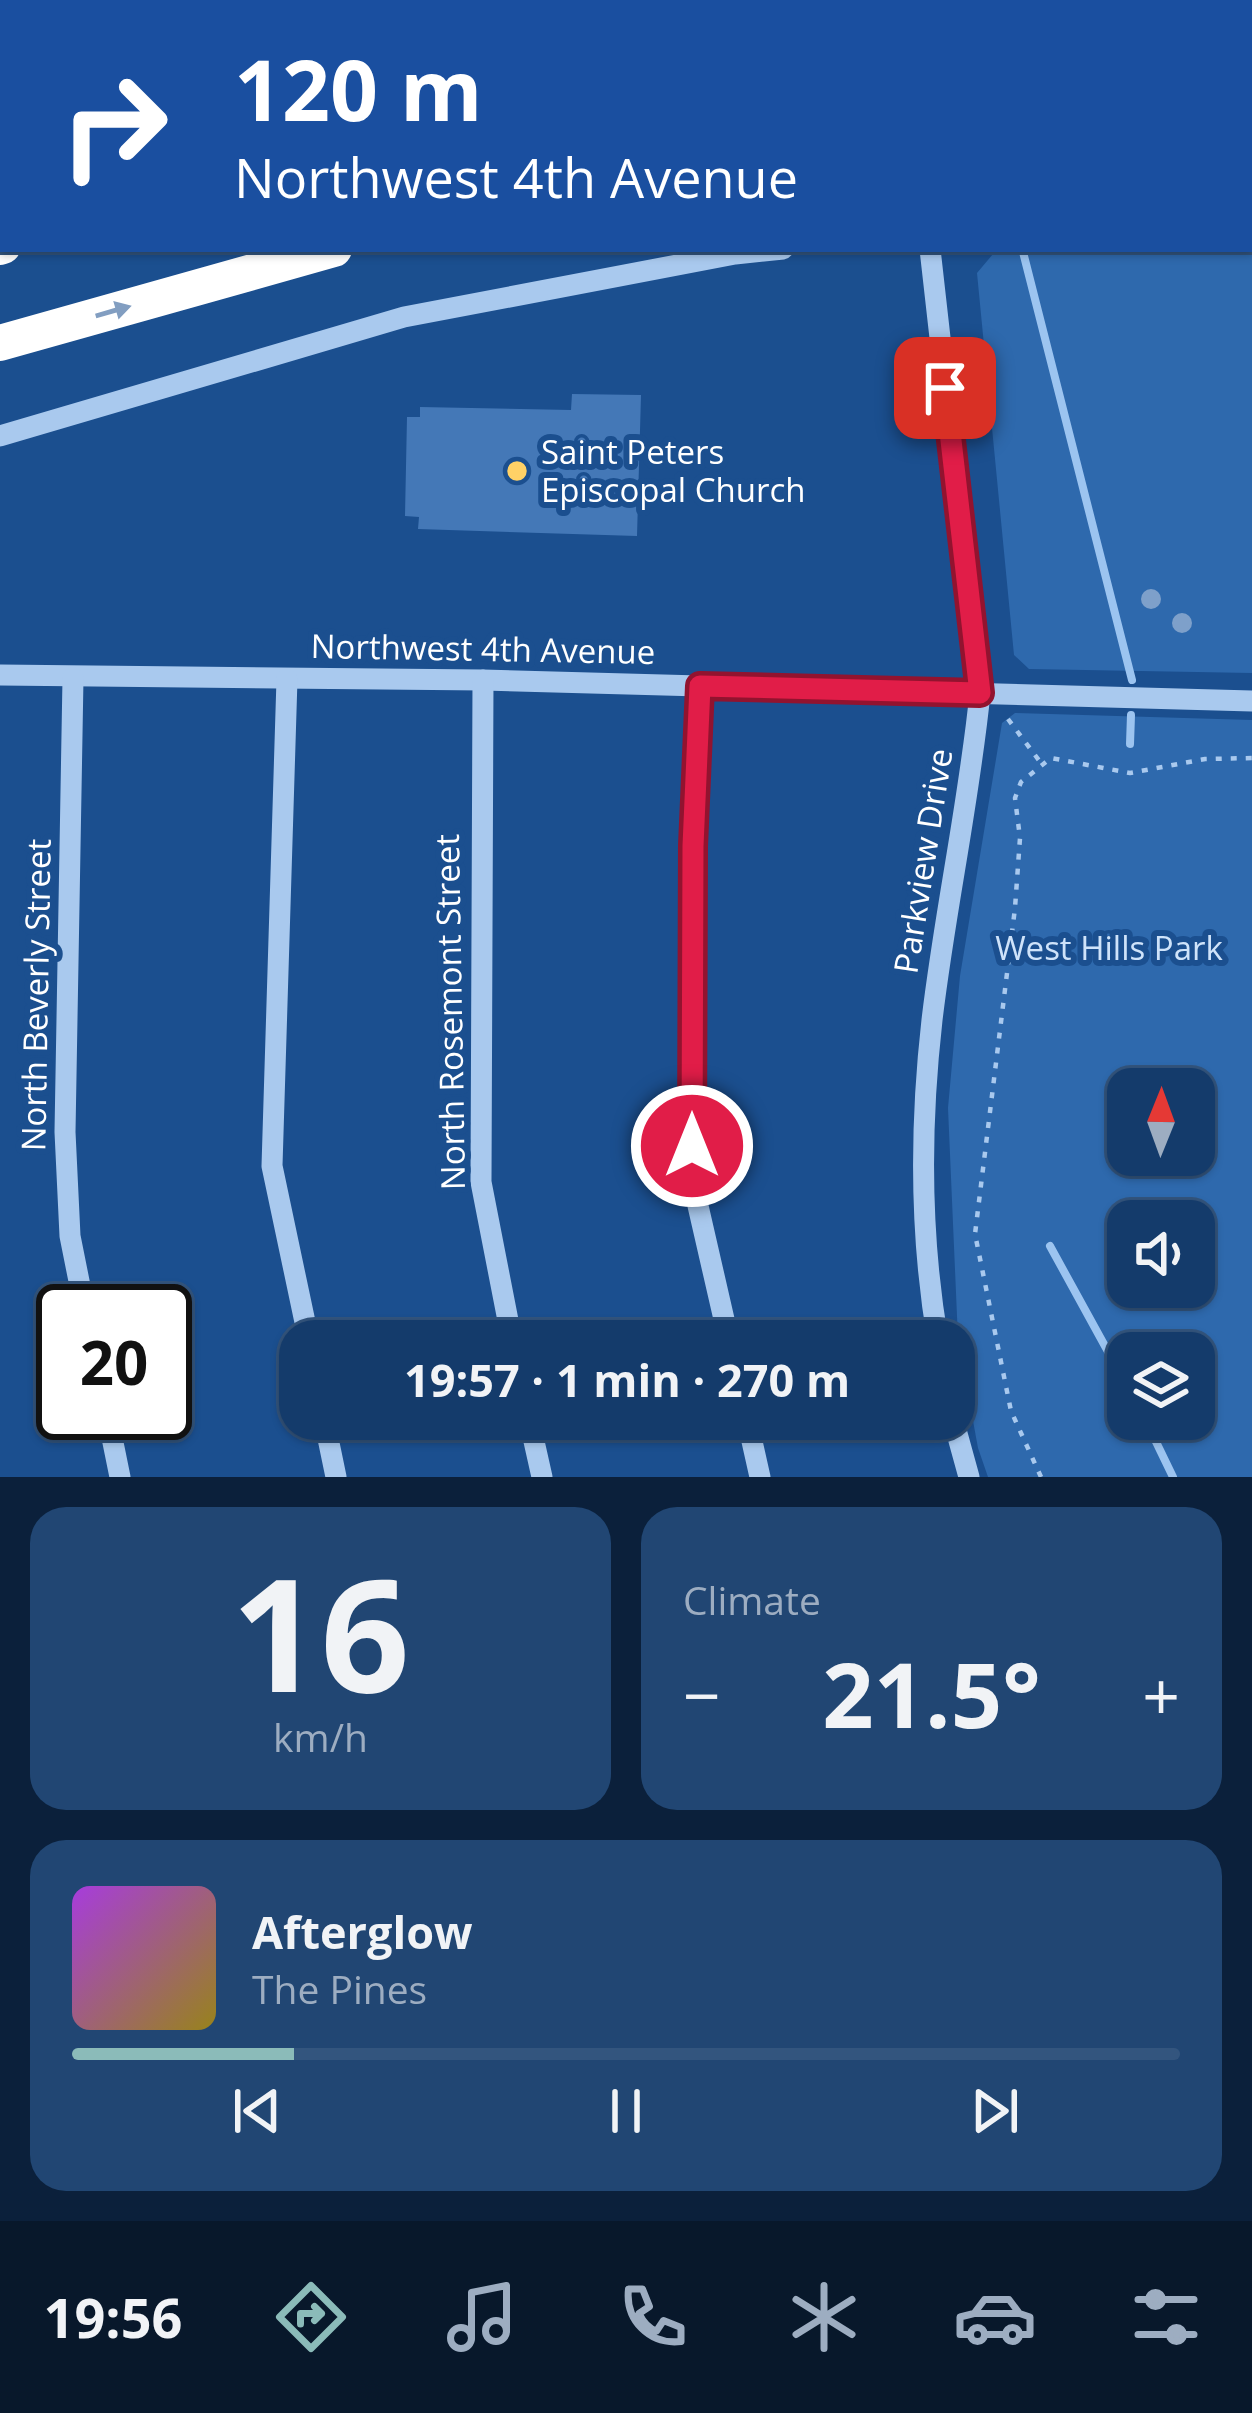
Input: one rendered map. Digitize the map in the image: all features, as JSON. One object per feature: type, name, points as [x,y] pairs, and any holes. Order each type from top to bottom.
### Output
[{"type":"highway","points":[[0,343],[323,252]]},
{"type":"street","points":[[0,436],[404,317],[754,252]]},
{"type":"street","name":"Parkview Drive","points":[[929,252],[980,693],[938,976],[925,1099],[926,1239],[936,1320]]},
{"type":"street","name":"Northwest 4th Avenue","points":[[0,675],[483,680],[1252,700]]},
{"type":"street","name":"North Beverly Street","points":[[73,678],[65,1132],[70,1236],[80,1284]]},
{"type":"street","points":[[287,679],[272,1166],[305,1320]]},
{"type":"street","name":"North Rosemont Street","points":[[483,680],[481,1182],[508,1320]]},
{"type":"street","points":[[700,686],[693,846],[693,1184],[724,1320]]},
{"type":"street","points":[[112,1440],[120,1477]]},
{"type":"street","points":[[329,1440],[336,1477]]},
{"type":"street","points":[[534,1440],[542,1477]]},
{"type":"street","points":[[752,1440],[760,1477]]},
{"type":"street","points":[[959,1440],[969,1477]]},
{"type":"path","points":[[1005,715],[1041,763]]},
{"type":"path","points":[[1041,1477],[1011,1411],[975,1234],[1015,908],[1021,838],[1016,798],[1022,782],[1041,763],[1062,758],[1130,773],[1205,759],[1252,758]]},
{"type":"green space","points":[[1252,252],[1252,673],[1029,669],[1014,655],[977,273],[993,254]]},
{"type":"green space","name":"West Hills Park","points":[[1015,713],[1252,720],[1252,1477],[988,1477],[975,1432],[975,1320],[957,1320],[948,1108],[960,976],[1002,723]]},
{"type":"building","points":[[572,394],[641,395],[637,536],[418,529],[419,517],[405,516],[407,417],[420,417],[420,407],[571,410]]},
{"type":"waterway","points":[[1023,252],[1132,680]]},
{"type":"waterway","points":[[1130,744],[1131,715]]},
{"type":"waterway","points":[[1050,1246],[1107,1350]]},
{"type":"waterway","points":[[1155,1440],[1173,1477]]},
{"type":"place","name":"Saint Peters Episcopal Church","points":[[517,471]]},
{"type":"route","points":[[692,1146],[693,846],[700,686],[980,693],[945,388]]}]
